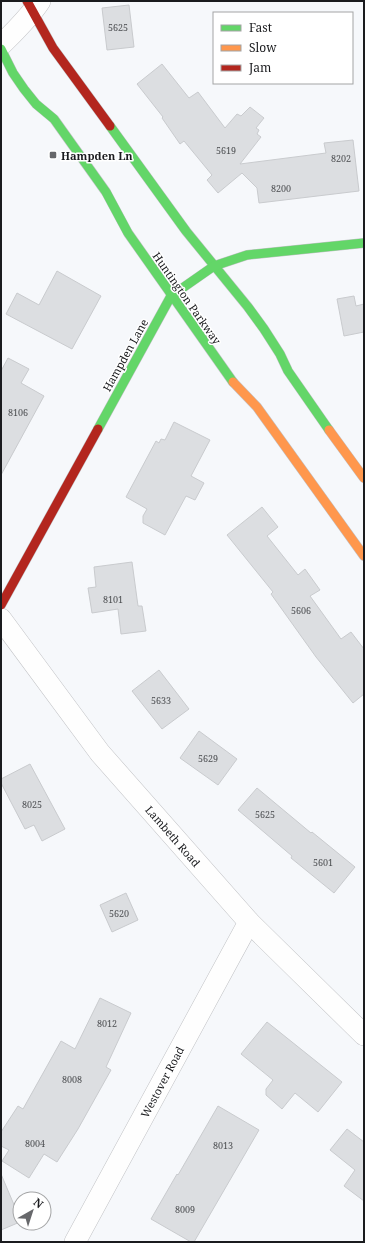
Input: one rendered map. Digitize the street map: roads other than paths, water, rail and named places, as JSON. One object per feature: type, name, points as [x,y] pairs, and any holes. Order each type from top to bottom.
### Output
[{"type":"street","points":[[1,45],[33,5],[53,48],[186,231],[264,329],[303,394],[364,478]]},
{"type":"street","name":"Huntington Parkway","points":[[1,49],[13,73],[24,89],[36,104],[54,119],[106,192],[128,233],[170,296],[229,378],[268,420],[364,556]]},
{"type":"street","name":"Hampden Lane","points":[[1,605],[170,296],[214,266],[247,255],[364,243]]},
{"type":"street","name":"Lambeth Road","points":[[1,619],[100,753],[248,922],[364,1035]]},
{"type":"street","name":"Westover Road","points":[[75,1242],[248,922]]},
{"type":"place","name":"Hampden Ln","points":[[53,155]]}]
